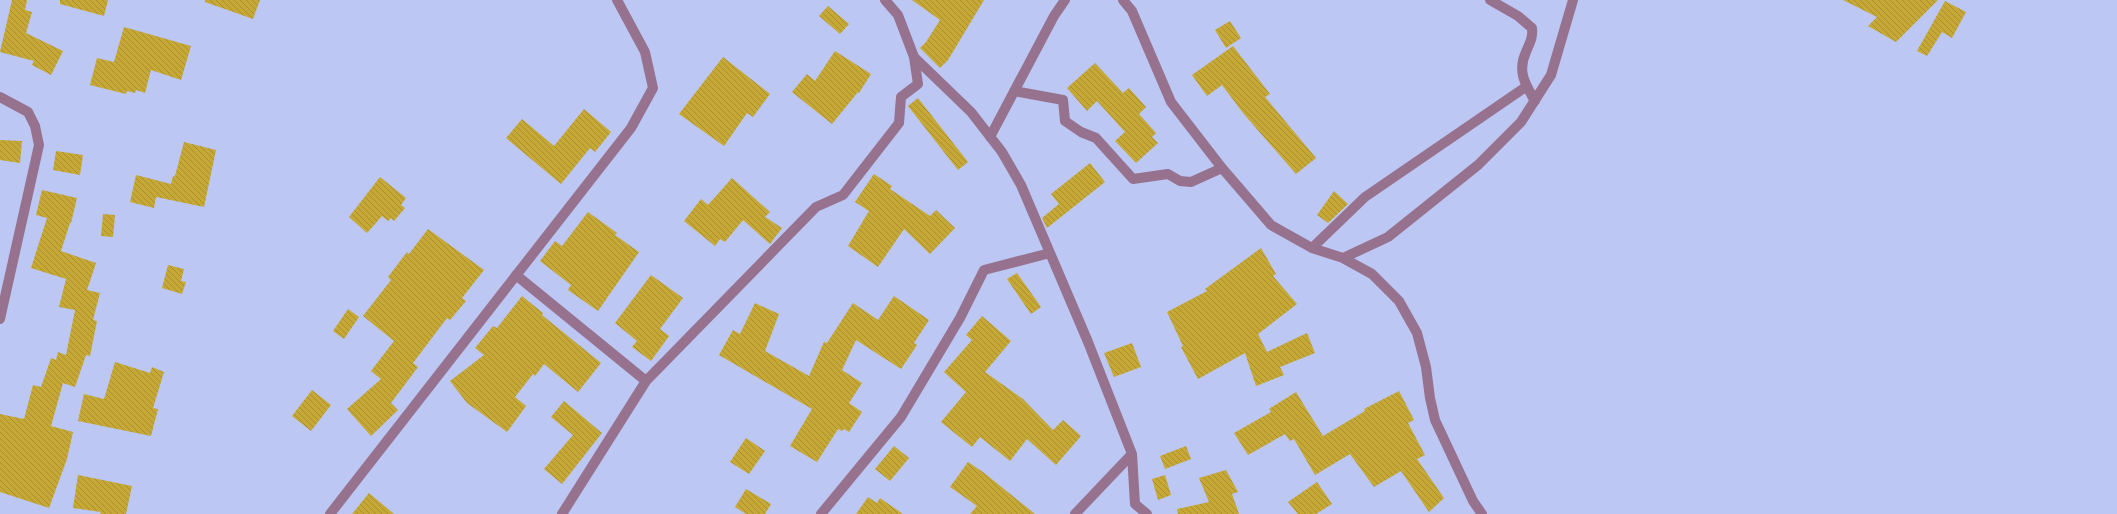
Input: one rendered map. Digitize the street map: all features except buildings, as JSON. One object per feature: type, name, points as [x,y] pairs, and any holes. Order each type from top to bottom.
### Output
[{"type":"street","points":[[330,514],[631,128],[654,88],[645,52],[617,0]]},
{"type":"street","points":[[562,514],[646,381],[816,207],[843,195],[899,123],[901,97],[918,84],[914,57],[898,16],[885,0]]},
{"type":"street","points":[[990,137],[1065,0]]},
{"type":"street","points":[[1123,0],[1132,11],[1171,102],[1222,168],[1270,225],[1312,248],[1344,258],[1372,274],[1399,301],[1413,327],[1426,367],[1430,398],[1435,420],[1473,501],[1482,514]]},
{"type":"street","points":[[1490,0],[1518,16],[1532,28],[1533,37],[1525,52],[1521,68],[1523,79],[1535,101]]},
{"type":"street","points":[[1344,258],[1388,237],[1478,165],[1521,122],[1551,75],[1573,0]]},
{"type":"street","points":[[914,57],[971,112],[1002,152],[1020,185],[1050,253],[1132,454],[1135,504],[1147,514]]},
{"type":"street","points":[[1312,248],[1366,197],[1527,86]]},
{"type":"street","points":[[1014,91],[1063,100],[1065,121],[1081,132],[1096,138],[1133,179],[1168,174],[1180,181],[1191,182],[1222,168]]},
{"type":"street","points":[[0,98],[28,112],[35,126],[39,145],[0,318]]},
{"type":"street","points":[[821,514],[901,417],[960,318],[984,270],[1050,253]]},
{"type":"street","points":[[516,275],[646,381]]},
{"type":"street","points":[[1075,514],[1132,454]]}]
